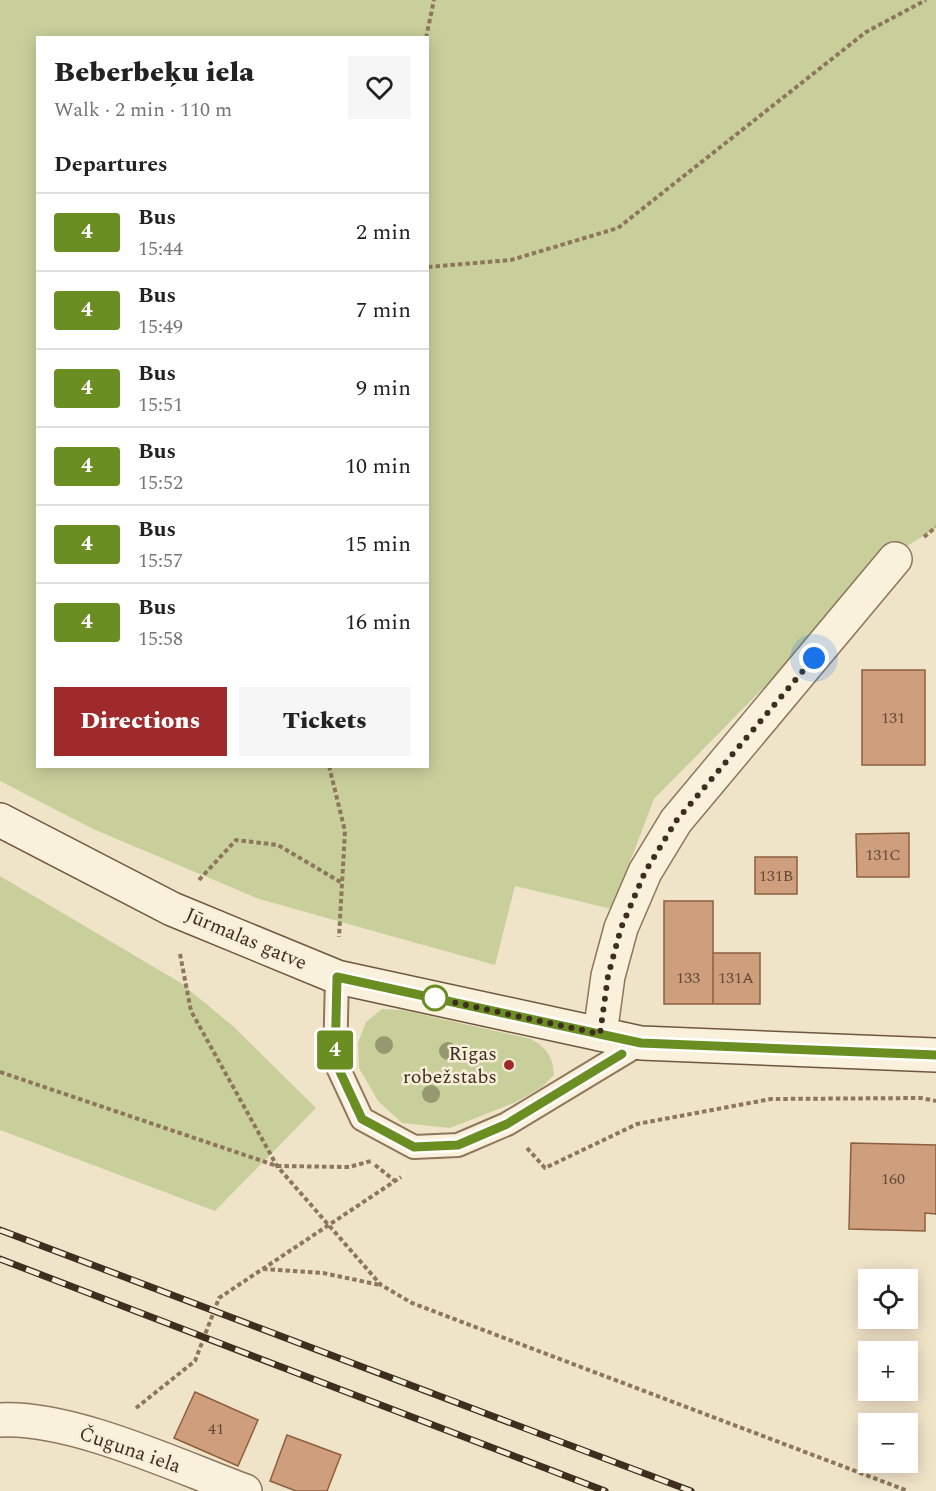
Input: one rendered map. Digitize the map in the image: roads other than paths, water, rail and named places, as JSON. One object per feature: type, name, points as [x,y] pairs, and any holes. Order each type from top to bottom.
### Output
[{"type":"main road","points":[[600,1034],[608,976],[621,928],[645,872],[676,821],[896,559]]},
{"type":"main road","name":"Jūrmalas gatve","points":[[0,820],[172,909],[337,977],[641,1043],[936,1055]]},
{"type":"main road","name":"Čuguna iela","points":[[6,1419],[100,1437],[198,1483],[245,1491]]},
{"type":"lane","points":[[337,977],[335,1061],[339,1071],[362,1119],[414,1147],[458,1145],[507,1124],[641,1043]]},
{"type":"railway","points":[[0,1230],[691,1491]]},
{"type":"railway","points":[[0,1259],[605,1491]]},
{"type":"place","name":"Rīgas robežstabs","points":[[509,1065]]}]
